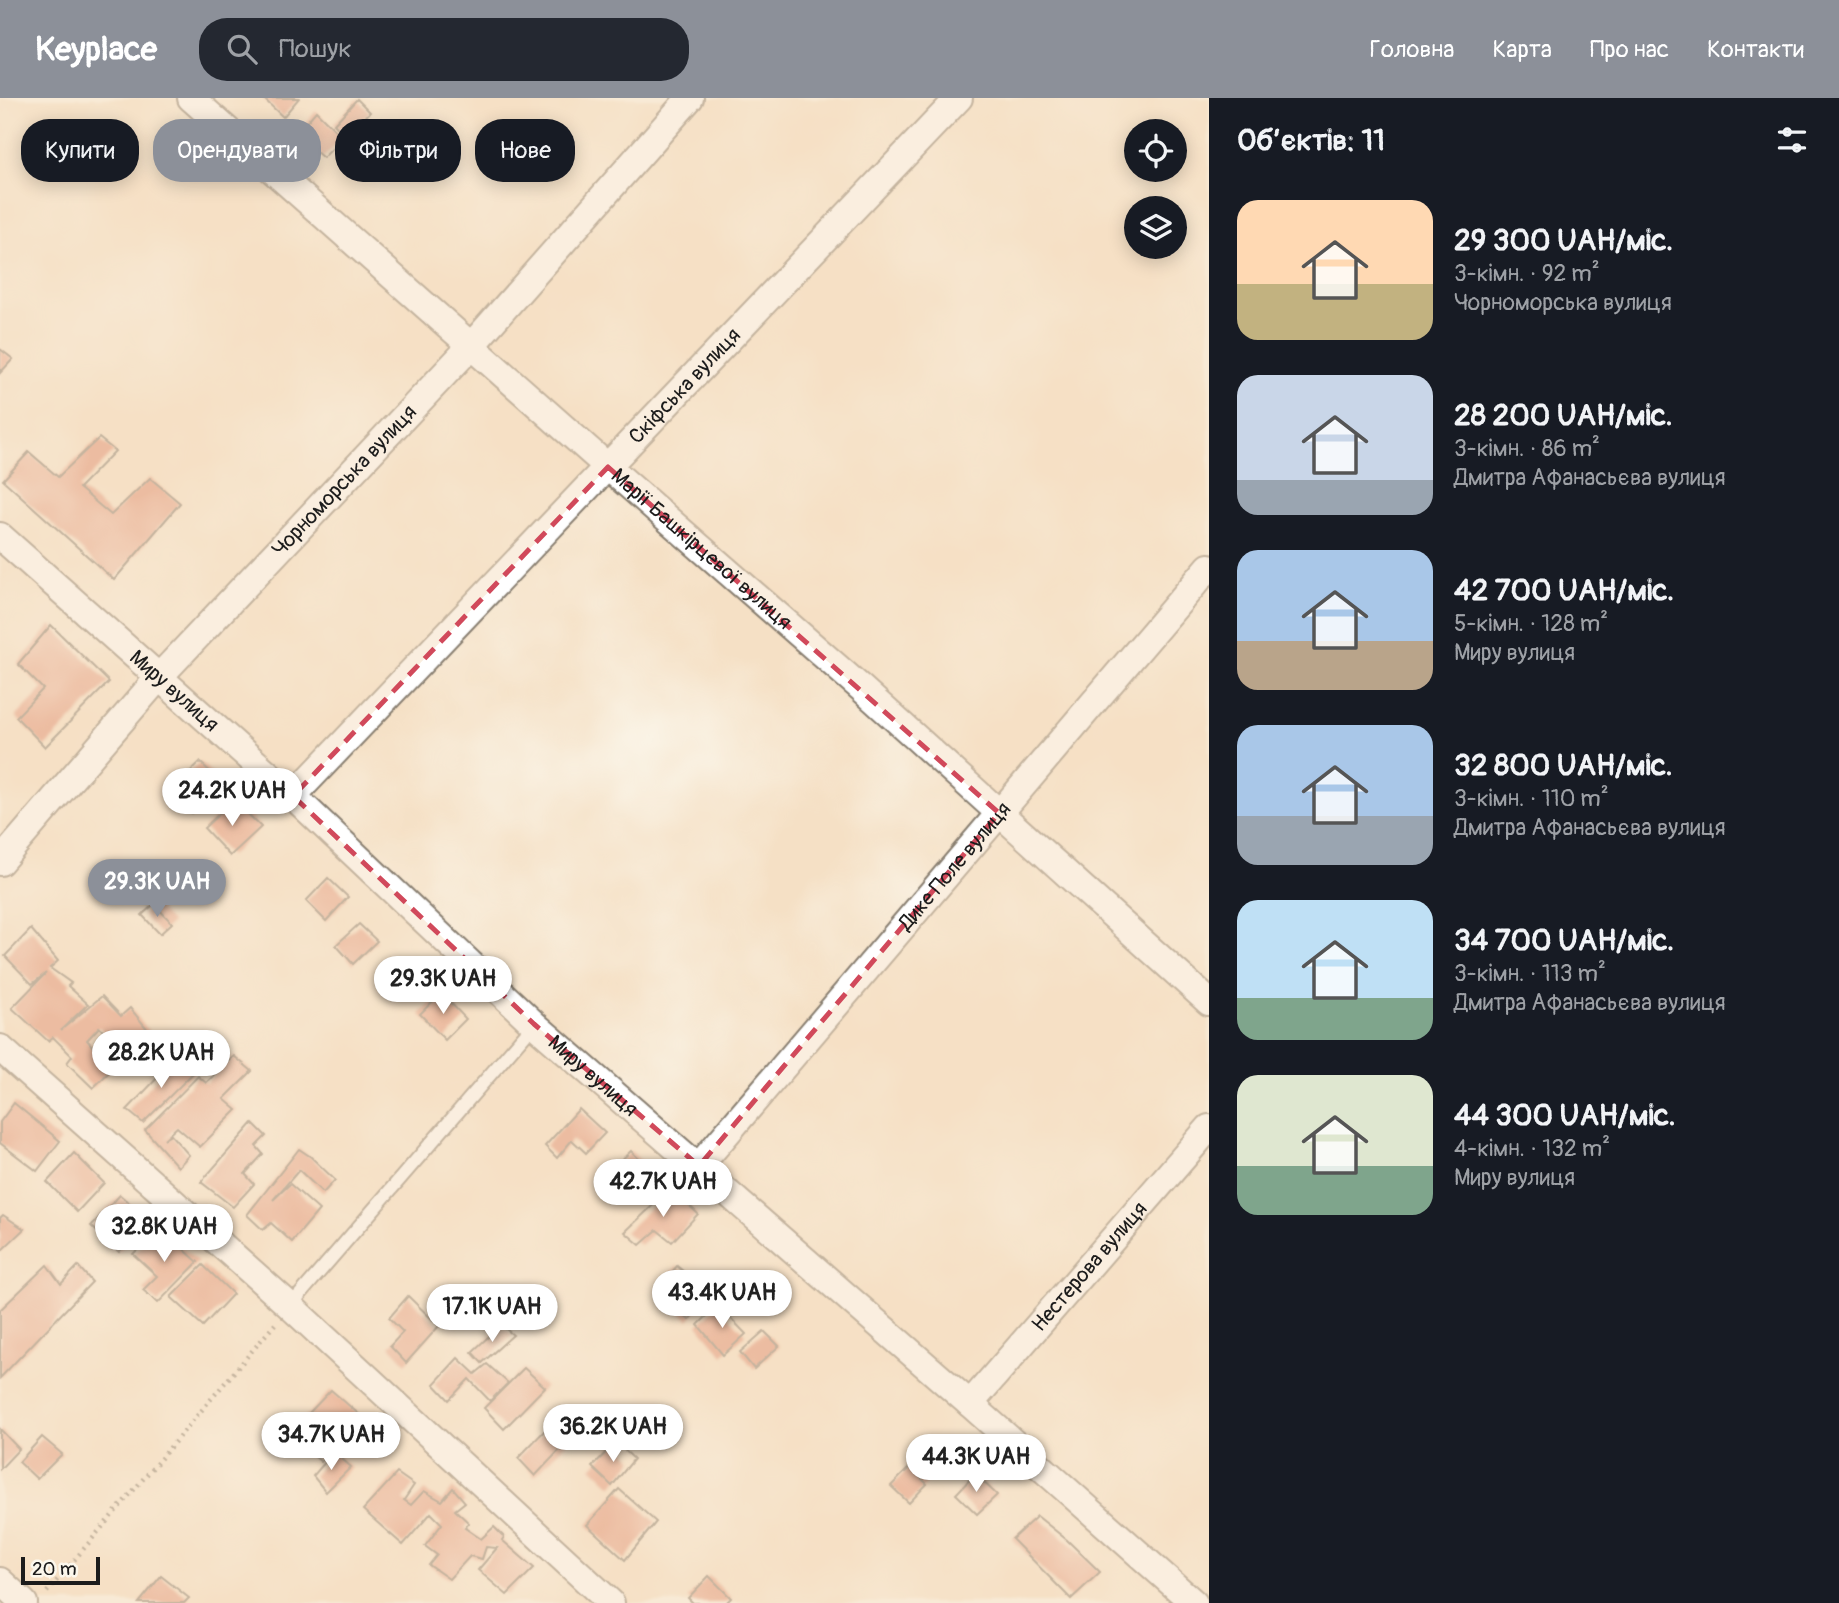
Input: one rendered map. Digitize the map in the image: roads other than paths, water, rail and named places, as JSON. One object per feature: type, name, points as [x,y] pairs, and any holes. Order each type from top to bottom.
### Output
[{"type":"street","name":"Марії Башкірцевої вулиця","points":[[191,98],[861,688],[1209,1002]]},
{"type":"street","name":"Чорноморська вулиця","points":[[0,862],[159,677],[471,346],[690,98]]},
{"type":"street","name":"Скіфська вулиця","points":[[293,796],[959,98]]},
{"type":"street","name":"Миру вулиця","points":[[0,536],[293,796],[534,1024],[1194,1603]]},
{"type":"street","name":"Дике Поле вулиця","points":[[699,1166],[1209,567]]},
{"type":"street","points":[[0,1048],[290,1306],[611,1603]]},
{"type":"street","name":"Нестерова вулиця","points":[[970,1404],[1209,1128]]},
{"type":"street","points":[[0,1581],[35,1598]]},
{"type":"lane","points":[[290,1306],[534,1024]]}]
